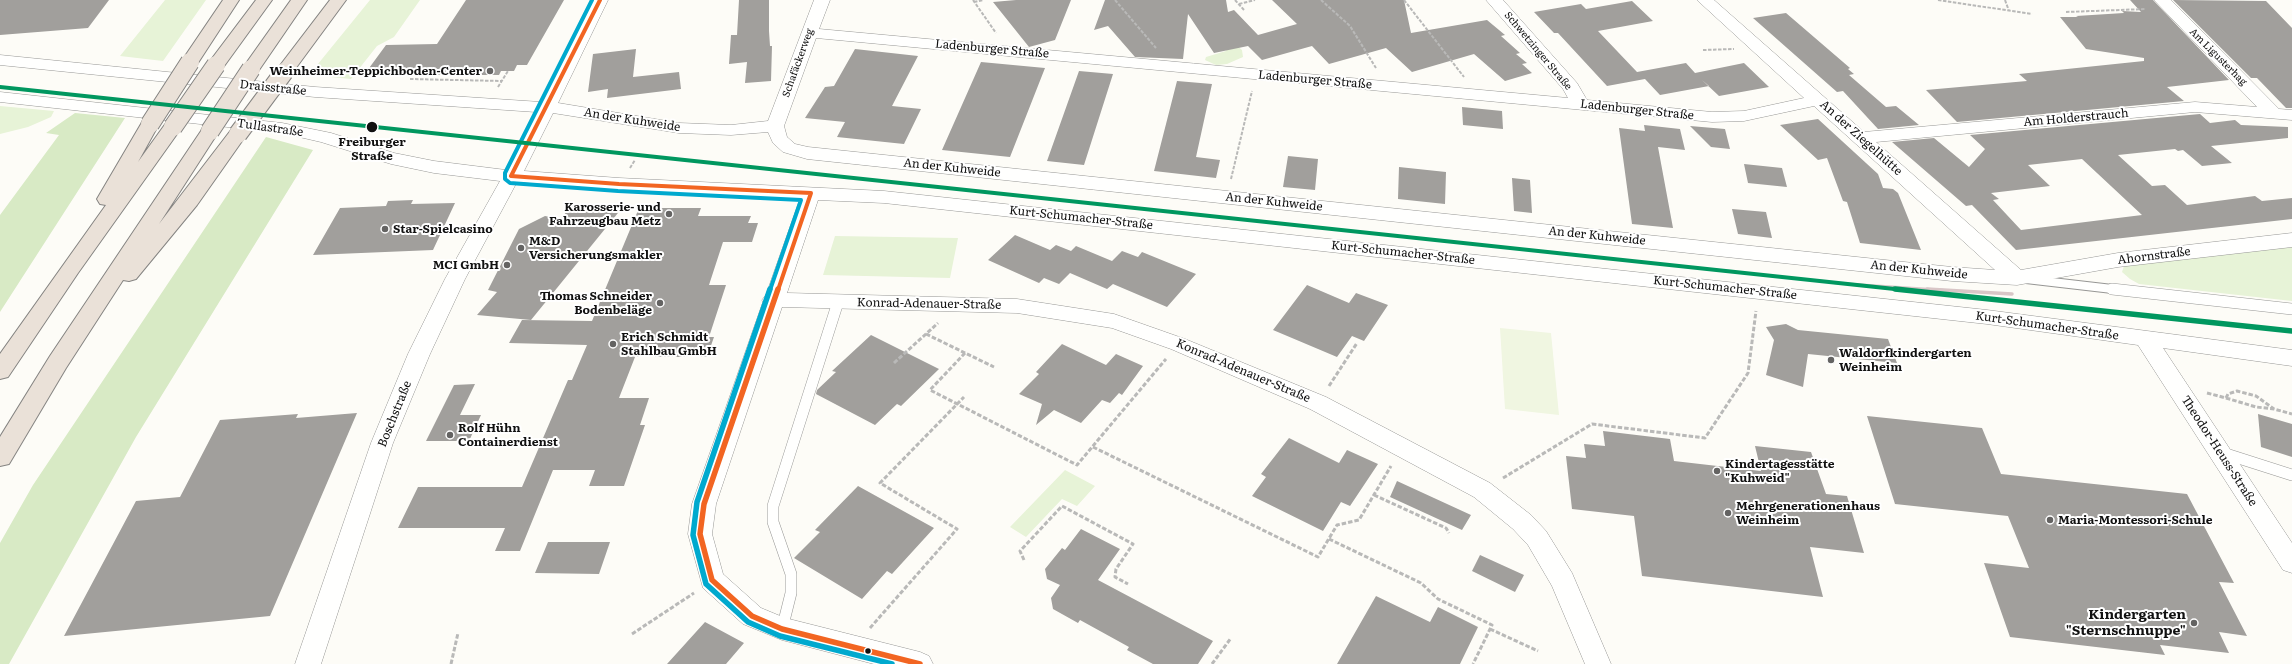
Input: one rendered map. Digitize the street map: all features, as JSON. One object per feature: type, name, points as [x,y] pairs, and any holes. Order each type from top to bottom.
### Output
[{"type":"highway","points":[[71,268],[122,170],[150,124],[231,0]]},
{"type":"highway","points":[[0,371],[71,268],[264,0]]},
{"type":"highway","points":[[0,458],[58,362],[210,130],[299,0]]},
{"type":"highway","points":[[58,362],[190,200],[338,0]]},
{"type":"street","points":[[511,176],[600,0]]},
{"type":"street","name":"Schafäckerweg","points":[[775,126],[822,0]]},
{"type":"street","name":"Schwetzinger Straße","points":[[1494,0],[1566,82],[1580,104]]},
{"type":"street","name":"An der Ziegelhütte","points":[[1705,0],[2017,278]]},
{"type":"street","name":"Am Ligusterhag","points":[[2166,4],[2274,114]]},
{"type":"street","name":"Ladenburger Straße","points":[[809,32],[1162,64],[1256,75],[1478,94],[1712,117],[1744,116],[1818,100]]},
{"type":"street","name":"Draisstraße","points":[[0,60],[315,92],[546,107]]},
{"type":"street","name":"Tullastraße","points":[[0,97],[282,128],[325,137],[391,158],[434,167],[511,176]]},
{"type":"street","name":"An der Kuhweide","points":[[546,107],[679,128],[731,130],[775,126],[779,139],[789,148],[807,153],[1952,274],[2017,278]]},
{"type":"street","name":"Am Holderstrauch","points":[[1861,138],[2195,107],[2292,115]]},
{"type":"street","name":"Kurt-Schumacher-Straße","points":[[511,176],[620,184],[884,196],[1987,317],[2146,340],[2292,358]]},
{"type":"street","name":"Boschstraße","points":[[308,664],[385,436],[449,291],[511,176]]},
{"type":"street","points":[[811,193],[772,300],[704,504],[700,534],[712,580],[752,616],[782,629],[920,664]]},
{"type":"street","name":"Ahornstraße","points":[[2017,278],[2118,260],[2292,240]]},
{"type":"street","name":"Konrad-Adenauer-Straße","points":[[772,300],[1017,306],[1114,320],[1178,344],[1318,403],[1482,490],[1522,522],[1537,538],[1563,581],[1598,664]]},
{"type":"street","name":"Theodor-Heuss-Straße","points":[[2146,340],[2292,563]]},
{"type":"lane","points":[[2017,278],[2292,309]]},
{"type":"lane","points":[[782,629],[791,593],[791,574],[773,522],[773,506],[838,302]]},
{"type":"lane","points":[[2219,452],[2292,475]]},
{"type":"path","points":[[984,0],[974,1],[1001,40],[1000,49]]},
{"type":"path","points":[[1115,0],[1162,55],[1162,64]]},
{"type":"path","points":[[1235,0],[1244,10]]},
{"type":"path","points":[[1239,4],[1255,0]]},
{"type":"path","points":[[1321,0],[1350,26],[1380,74],[1379,86]]},
{"type":"path","points":[[1404,0],[1478,94]]},
{"type":"path","points":[[1938,0],[2032,14]]},
{"type":"path","points":[[1963,0],[1964,4]]},
{"type":"path","points":[[2005,0],[2009,11]]},
{"type":"path","points":[[2066,12],[2166,4]]},
{"type":"path","points":[[1703,50],[1720,51],[1756,45]]},
{"type":"path","points":[[1226,197],[1256,75]]},
{"type":"path","points":[[409,80],[502,81]]},
{"type":"path","points":[[1482,490],[1592,424],[1706,438],[1748,373],[1758,292]]},
{"type":"path","points":[[894,363],[958,304]]},
{"type":"path","points":[[926,334],[994,367]]},
{"type":"path","points":[[1318,403],[1357,343]]},
{"type":"path","points":[[965,353],[930,390],[1077,465],[1178,344]]},
{"type":"path","points":[[2176,384],[2256,407],[2274,409],[2292,414]]},
{"type":"path","points":[[2226,398],[2228,394],[2237,391],[2256,396],[2274,409]]},
{"type":"path","points":[[853,647],[957,529],[880,483],[958,405],[964,397]]},
{"type":"path","points":[[1093,447],[1318,557],[1337,525],[1359,520],[1402,447]]},
{"type":"path","points":[[1374,495],[1446,528],[1449,533]]},
{"type":"path","points":[[1024,560],[1020,552],[1062,506],[1133,544],[1116,569],[1115,577],[1128,584]]},
{"type":"path","points":[[1329,539],[1421,583],[1438,599],[1492,625],[1473,664]]},
{"type":"path","points":[[632,634],[712,580]]},
{"type":"path","points":[[1490,629],[1538,651]]},
{"type":"path","points":[[451,664],[458,633]]},
{"type":"path","points":[[1212,664],[1231,638]]},
{"type":"green space","points":[[165,0],[206,0],[163,61],[120,56]]},
{"type":"green space","points":[[370,0],[420,0],[394,37],[377,46],[351,79],[309,75]]},
{"type":"green space","points":[[1228,43],[1234,43],[1242,50],[1243,57],[1227,64],[1216,65],[1205,60],[1206,57],[1226,51]]},
{"type":"green space","points":[[0,106],[54,111],[51,117],[28,127],[0,134]]},
{"type":"green space","points":[[75,113],[125,118],[0,312],[0,215],[59,135],[46,133]]},
{"type":"green space","points":[[266,137],[313,150],[136,437],[9,664],[0,664],[0,543],[33,485]]},
{"type":"green space","points":[[835,236],[958,238],[950,278],[823,275]]},
{"type":"green space","points":[[2292,247],[2292,301],[2139,284],[2122,272],[2124,266]]},
{"type":"green space","points":[[1500,328],[1551,333],[1559,415],[1505,409]]},
{"type":"green space","points":[[1065,470],[1095,486],[1077,506],[1062,499],[1026,537],[1010,527]]},
{"type":"building","points":[[0,0],[109,0],[88,28],[0,35]]},
{"type":"building","points":[[466,0],[564,0],[527,65],[517,65],[514,71],[501,71],[499,75],[364,75],[386,45],[437,44]]},
{"type":"building","points":[[739,0],[769,0],[769,31],[770,46],[772,46],[771,81],[745,83],[747,62],[729,64],[731,35],[737,35]]},
{"type":"building","points":[[1016,0],[1071,0],[1055,40],[1029,47],[993,2]]},
{"type":"building","points":[[1105,0],[1226,0],[1228,12],[1234,10],[1258,35],[1297,24],[1272,0],[1404,0],[1411,33],[1487,20],[1505,35],[1501,36],[1520,53],[1516,54],[1527,63],[1522,64],[1532,73],[1505,81],[1474,54],[1412,72],[1386,48],[1329,64],[1312,46],[1262,60],[1248,46],[1214,53],[1188,14],[1183,59],[1135,57],[1108,26],[1094,30]]},
{"type":"building","points":[[2130,0],[2153,0],[2229,80],[2167,87],[2184,101],[1957,122],[1926,90],[2027,81],[2019,74],[2144,61],[2144,58],[2086,49],[2060,17],[2124,13],[2122,11],[2141,12]]},
{"type":"building","points":[[2173,0],[2266,1],[2292,28],[2292,108],[2286,108],[2257,78],[2251,78]]},
{"type":"building","points":[[1632,1],[1653,21],[1598,31],[1637,72],[1686,63],[1695,73],[1744,63],[1769,87],[1719,96],[1708,86],[1660,95],[1645,79],[1607,86],[1558,33],[1554,33],[1534,12],[1581,4],[1586,9]]},
{"type":"building","points":[[1786,13],[1850,68],[1848,69],[1854,74],[1849,75],[1886,107],[1896,106],[1919,125],[1878,129],[1843,91],[1837,92],[1753,18]]},
{"type":"building","points":[[636,49],[633,77],[679,72],[681,89],[607,98],[608,89],[588,92],[593,54]]},
{"type":"building","points":[[855,49],[918,56],[892,106],[921,109],[904,144],[837,137],[845,122],[805,118],[825,87],[834,86]]},
{"type":"building","points":[[981,62],[1045,68],[1010,157],[942,150]]},
{"type":"building","points":[[1079,71],[1113,74],[1084,165],[1047,161]]},
{"type":"building","points":[[1177,81],[1212,84],[1196,157],[1220,160],[1216,178],[1154,171]]},
{"type":"building","points":[[1462,107],[1502,111],[1503,129],[1463,125]]},
{"type":"building","points":[[2200,114],[2210,123],[2235,120],[2241,125],[2288,127],[2288,138],[2211,146],[2232,163],[2202,166],[2183,150],[2178,151],[2175,149],[2118,155],[2152,186],[2165,185],[2187,205],[2255,196],[2262,201],[2292,198],[2292,219],[2016,250],[1972,205],[1966,206],[1892,142],[1934,138],[1969,167],[1985,149],[1970,135]],"holes":[[[2082,159],[2142,215],[2021,230],[1993,200],[1999,199],[1991,193],[2050,186],[2028,165]]]},
{"type":"building","points":[[1818,119],[1878,174],[1883,188],[1893,189],[1898,193],[1921,250],[1860,243],[1847,202],[1843,201],[1827,158],[1818,160],[1780,125]]},
{"type":"building","points":[[1644,125],[1680,129],[1685,150],[1658,147],[1673,228],[1632,224],[1619,128],[1645,131]]},
{"type":"building","points":[[1690,126],[1725,129],[1730,149],[1711,147]]},
{"type":"building","points":[[1288,156],[1318,159],[1315,190],[1283,187]]},
{"type":"building","points":[[1744,164],[1782,168],[1787,187],[1748,183]]},
{"type":"building","points":[[1399,167],[1446,172],[1445,204],[1398,199]]},
{"type":"building","points":[[1512,178],[1530,180],[1532,213],[1514,211]]},
{"type":"building","name":"Star-Spielcasino","points":[[413,200],[411,204],[455,203],[433,250],[313,255],[340,208],[386,206],[388,201]]},
{"type":"building","points":[[573,205],[622,208],[531,320],[477,315],[497,292],[488,290],[519,229],[545,216],[560,219]]},
{"type":"building","points":[[639,208],[701,208],[698,216],[751,216],[748,223],[758,223],[752,242],[723,242],[709,285],[726,285],[709,337],[714,337],[707,357],[635,357],[619,398],[649,398],[640,425],[645,425],[624,486],[589,486],[595,470],[553,470],[520,551],[495,551],[505,528],[398,528],[418,487],[522,487],[568,380],[572,380],[587,345],[509,343],[522,320],[592,321]]},
{"type":"building","points":[[1732,209],[1766,212],[1772,238],[1738,234]]},
{"type":"building","points":[[1015,235],[1050,250],[1056,245],[1071,251],[1076,246],[1112,261],[1122,251],[1138,257],[1142,252],[1196,274],[1167,307],[1113,284],[1107,289],[1070,273],[1059,284],[1044,278],[1039,283],[988,260]]},
{"type":"building","points":[[1307,285],[1349,303],[1356,293],[1388,305],[1364,341],[1352,336],[1337,357],[1273,330]]},
{"type":"building","points":[[1786,324],[1798,330],[1888,339],[1897,363],[1808,354],[1803,387],[1766,375],[1774,340],[1766,327]]},
{"type":"building","points":[[871,335],[939,369],[901,406],[897,404],[875,425],[816,394],[817,390],[836,372],[832,371]]},
{"type":"building","points":[[1062,344],[1106,365],[1116,354],[1143,366],[1122,395],[1119,393],[1110,403],[1102,400],[1081,423],[1054,410],[1036,425],[1042,404],[1019,394],[1039,374],[1036,372]]},
{"type":"building","points":[[475,384],[460,415],[481,415],[469,441],[426,441],[454,385]]},
{"type":"building","points":[[357,413],[270,616],[64,636],[136,501],[180,497],[220,420],[298,414],[296,418]]},
{"type":"building","points":[[2258,414],[2292,424],[2292,457],[2261,447]]},
{"type":"building","points":[[1867,416],[1982,428],[2001,474],[2187,494],[2234,583],[2219,582],[2247,636],[2219,632],[2229,653],[2160,645],[2165,655],[2010,637],[1984,563],[2029,568],[2008,516],[1895,504]]},
{"type":"building","name":"Mehrgenerationenhaus Weinheim","points":[[1603,431],[1670,439],[1674,461],[1761,471],[1755,446],[1811,452],[1826,494],[1847,496],[1864,553],[1810,547],[1823,597],[1642,576],[1634,516],[1572,509],[1566,456],[1586,458],[1584,444],[1605,446]]},
{"type":"building","points":[[1289,438],[1339,463],[1347,450],[1378,464],[1350,506],[1341,502],[1323,531],[1252,496],[1266,477],[1261,474]]},
{"type":"building","points":[[1397,481],[1471,515],[1462,530],[1390,497]]},
{"type":"building","points":[[858,486],[934,528],[892,574],[887,571],[862,599],[794,558],[820,532],[815,530]]},
{"type":"building","points":[[1081,529],[1120,549],[1098,580],[1213,641],[1198,664],[1153,664],[1127,650],[1129,647],[1080,620],[1078,623],[1053,609],[1051,598],[1060,585],[1047,579],[1045,569],[1062,548],[1065,550]]},
{"type":"building","points":[[548,542],[610,542],[599,574],[535,573]]},
{"type":"building","points":[[1480,555],[1524,575],[1515,592],[1472,571]]},
{"type":"building","points":[[1376,596],[1430,622],[1438,607],[1478,627],[1460,664],[1337,664]]},
{"type":"building","points":[[705,622],[744,643],[726,664],[667,664]]},
{"type":"railway","points":[[1835,283],[1933,289]]},
{"type":"railway","points":[[1927,289],[1933,289]]},
{"type":"railway","points":[[1933,289],[2012,294]]},
{"type":"railway","points":[[1933,289],[1943,290]]},
{"type":"transit line","points":[[592,0],[505,173],[505,179],[510,183],[618,191],[801,200],[697,502],[693,535],[706,584],[748,622],[780,636],[892,664]]},
{"type":"transit line","points":[[600,0],[511,176],[619,184],[811,193],[704,504],[700,534],[712,580],[752,616],[782,629],[920,664]]},
{"type":"transit line","points":[[0,87],[2292,331]]},
{"type":"place","name":"Weinheimer-Teppichboden-Center","points":[[490,71]]},
{"type":"place","name":"Freiburger Straße","points":[[372,127]]},
{"type":"place","name":"Karosserie- und Fahrzeugbau Metz","points":[[669,214]]},
{"type":"place","name":"Star-Spielcasino","points":[[385,229]]},
{"type":"place","name":"M&D Versicherungsmakler","points":[[521,248]]},
{"type":"place","name":"MCI GmbH","points":[[507,265]]},
{"type":"place","name":"Thomas Schneider Bodenbeläge","points":[[660,303]]},
{"type":"place","name":"Erich Schmidt Stahlbau GmbH","points":[[613,344]]},
{"type":"place","name":"Waldorfkindergarten Weinheim","points":[[1831,360]]},
{"type":"place","name":"Rolf Hühn Containerdienst","points":[[450,435]]},
{"type":"place","name":"Kindertagesstätte \"Kuhweid\"","points":[[1717,471]]},
{"type":"place","name":"Mehrgenerationenhaus Weinheim","points":[[1728,513]]},
{"type":"place","name":"Maria-Montessori-Schule","points":[[2050,520]]},
{"type":"place","name":"Kindergarten \"Sternschnuppe\"","points":[[2194,623]]}]
